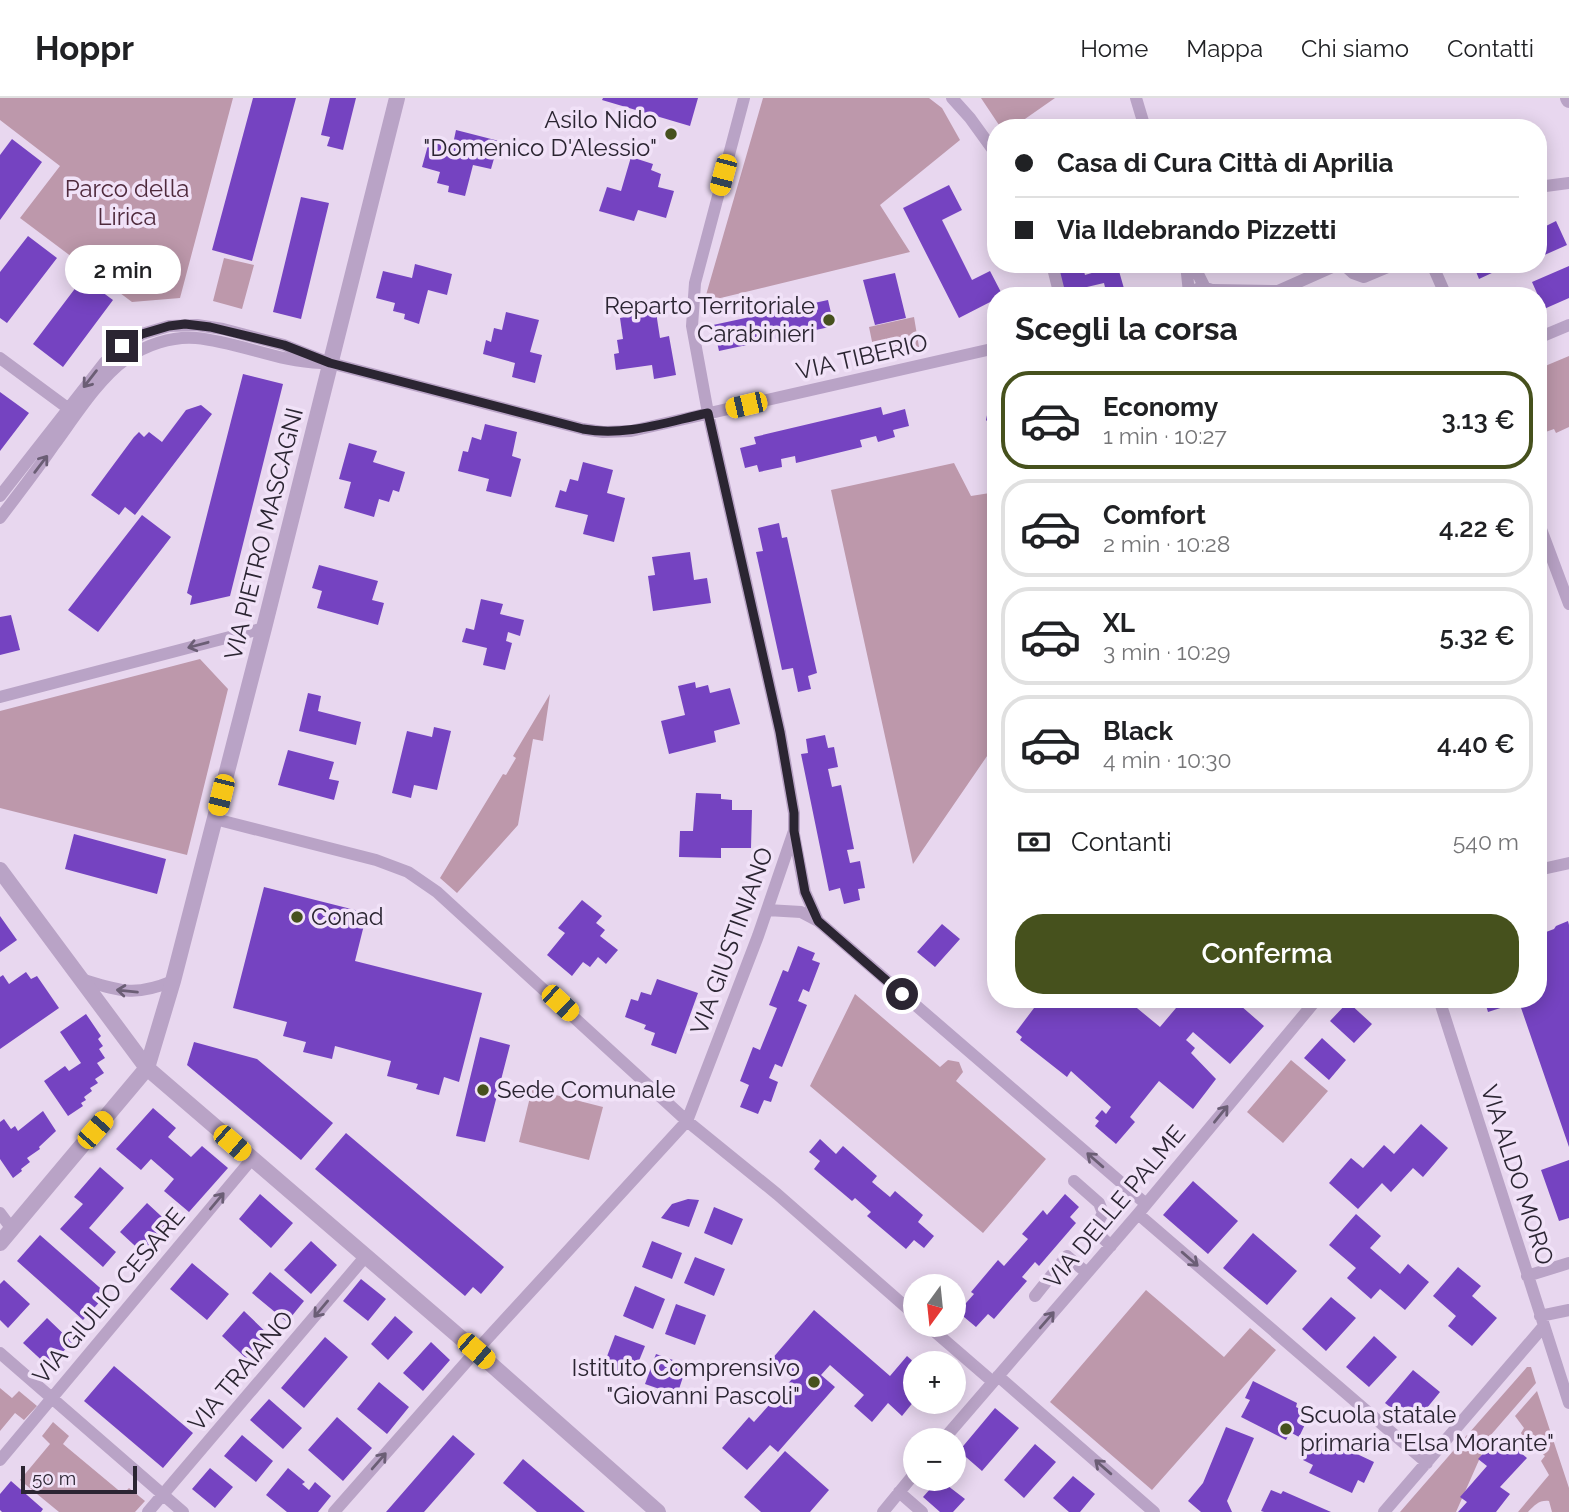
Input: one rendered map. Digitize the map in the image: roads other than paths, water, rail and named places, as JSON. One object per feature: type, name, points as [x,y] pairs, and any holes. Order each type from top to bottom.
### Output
[{"type":"street","name":"VIA PIETRO MASCAGNI","points":[[147,1068],[173,981],[215,819],[397,98]]},
{"type":"street","name":"VIA GIUSTINIANO","points":[[334,1512],[476,1351],[687,1121],[794,831],[794,813],[780,732],[708,413],[694,337],[693,298],[699,267],[744,98]]},
{"type":"street","points":[[952,98],[987,142]]},
{"type":"street","points":[[1136,98],[1142,119]]},
{"type":"street","points":[[1547,186],[1569,183]]},
{"type":"street","points":[[1289,287],[1321,273]]},
{"type":"street","points":[[1353,273],[1364,277],[1374,273]]},
{"type":"street","points":[[1547,334],[1569,325]]},
{"type":"street","name":"VIA TIBERIO","points":[[72,412],[126,359],[152,346],[176,339],[208,340],[292,361],[330,363],[603,432],[631,431],[987,350]]},
{"type":"street","points":[[0,358],[72,412]]},
{"type":"street","points":[[0,496],[72,412]]},
{"type":"street","points":[[0,518],[72,412]]},
{"type":"street","points":[[1547,545],[1569,604]]},
{"type":"street","points":[[0,697],[264,628]]},
{"type":"street","points":[[215,819],[384,862],[423,880],[493,941],[687,1121],[903,1305]]},
{"type":"street","points":[[794,831],[805,892],[818,921]]},
{"type":"street","points":[[1547,868],[1569,863]]},
{"type":"street","points":[[0,870],[147,1068],[476,1351],[658,1512]]},
{"type":"street","points":[[767,910],[801,912],[818,921],[1427,1463]]},
{"type":"street","points":[[82,979],[132,992],[153,989],[173,981]]},
{"type":"street","name":"VIA DELLE PALME","points":[[953,1428],[1111,1246],[1309,1008]]},
{"type":"street","name":"VIA ALDO MORO","points":[[1442,1008],[1569,1404]]},
{"type":"street","points":[[0,1243],[147,1068]]},
{"type":"street","name":"VIA GIULIO CESARE","points":[[0,1460],[251,1160]]},
{"type":"street","points":[[1074,1181],[1100,1203],[1103,1213],[1094,1230],[1111,1246]]},
{"type":"street","points":[[0,1213],[12,1229]]},
{"type":"street","points":[[1035,1296],[1068,1256],[1087,1273]]},
{"type":"street","name":"VIA TRAIANO","points":[[148,1512],[365,1257]]},
{"type":"street","points":[[1527,1276],[1569,1263]]},
{"type":"street","points":[[1384,1512],[1542,1322],[1569,1310]]},
{"type":"street","points":[[944,1337],[998,1376],[1154,1512]]},
{"type":"street","points":[[0,1353],[183,1512]]},
{"type":"street","points":[[883,1512],[903,1487]]},
{"type":"street","points":[[899,1492],[922,1512]]},
{"type":"place","name":"Asilo Nido \"Domenico D'Alessio\"","points":[[671,134]]},
{"type":"place","name":"Reparto Territoriale Carabinieri","points":[[829,320]]},
{"type":"place","name":"Conad","points":[[297,917]]},
{"type":"place","name":"Sede Comunale","points":[[483,1090]]},
{"type":"place","name":"Istituto Comprensivo \"Giovanni Pascoli\"","points":[[814,1382]]},
{"type":"place","name":"Scuola statale primaria \"Elsa Morante\"","points":[[1286,1429]]},
{"type":"park label","name":"Parco della Lirica","points":[[127,203]]}]
